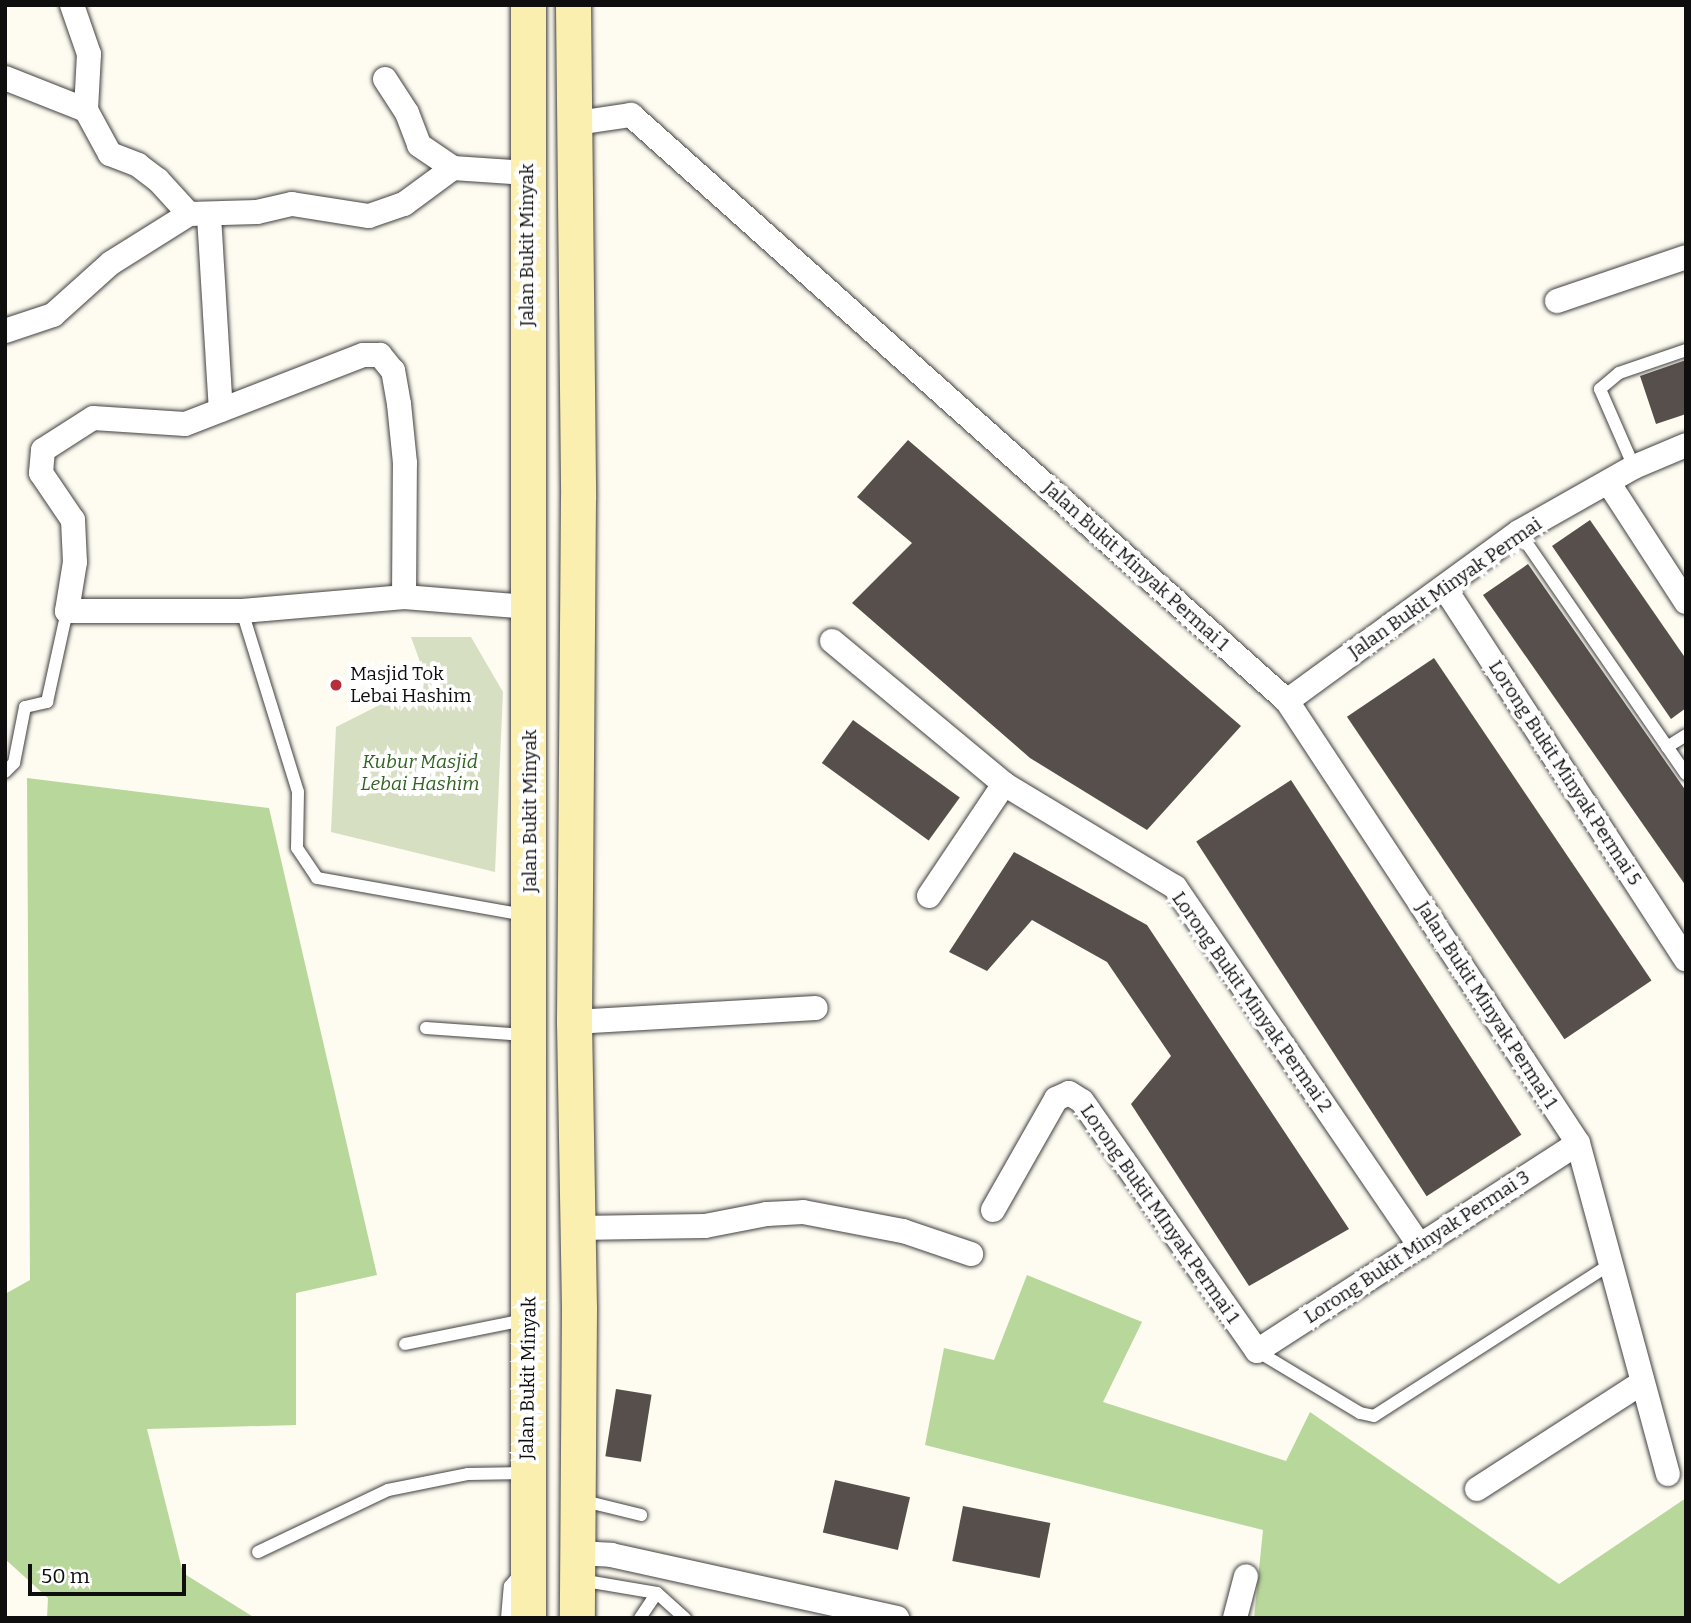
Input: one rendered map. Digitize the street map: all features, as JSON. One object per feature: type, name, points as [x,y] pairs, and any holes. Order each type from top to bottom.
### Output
[{"type":"main road","name":"Jalan Bukit Minyak","points":[[528,5],[529,1086],[525,1567],[528,1618]]},
{"type":"main road","points":[[573,5],[577,123],[574,1022],[577,1228],[576,1618]]},
{"type":"main road","points":[[529,1029],[542,1035],[560,1033],[574,1022]]},
{"type":"main road","points":[[529,1086],[550,1070],[566,1070],[575,1079]]},
{"type":"street","points":[[72,5],[89,54],[86,110],[110,154],[138,164],[199,215],[221,410]]},
{"type":"street","points":[[5,78],[86,110]]},
{"type":"street","points":[[385,79],[407,113],[419,145],[453,168],[527,173]]},
{"type":"street","name":"Jalan Bukit Minyak Permai 1","points":[[577,123],[631,115],[1287,701],[1578,1143],[1640,1384],[1668,1474]]},
{"type":"street","points":[[5,331],[53,315],[111,263],[199,215],[292,204],[369,216],[404,204],[453,168]]},
{"type":"street","points":[[1557,302],[1686,257]]},
{"type":"street","points":[[404,597],[405,463],[393,371],[380,355],[363,355],[185,424],[93,418],[43,450],[41,473],[73,520],[75,562],[67,611],[243,611],[404,597],[527,607]]},
{"type":"street","name":"Jalan Bukit Minyak Permai","points":[[1287,701],[1519,532],[1634,467],[1686,445]]},
{"type":"street","points":[[1608,482],[1686,602]]},
{"type":"street","name":"Lorong Bukit Minyak Permai 5","points":[[1444,587],[1686,959]]},
{"type":"street","name":"Lorong Bukit Minyak Permai 2","points":[[832,641],[1004,784],[1175,887],[1420,1246]]},
{"type":"street","points":[[929,896],[1004,784]]},
{"type":"street","points":[[574,1022],[816,1008]]},
{"type":"street","name":"Lorong Bukit MInyak Permai 1","points":[[993,1210],[1056,1099],[1069,1093],[1082,1101],[1256,1351]]},
{"type":"street","name":"Lorong Bukit Minyak Permai 3","points":[[1256,1351],[1578,1143]]},
{"type":"street","points":[[577,1228],[705,1226],[767,1214],[803,1212],[903,1231],[971,1255]]},
{"type":"street","points":[[1477,1489],[1640,1384]]},
{"type":"street","points":[[576,1567],[611,1555],[897,1618]]},
{"type":"street","points":[[1235,1618],[1246,1576]]},
{"type":"lane","points":[[1634,467],[1600,389],[1619,373],[1686,350]]},
{"type":"lane","points":[[1519,532],[1686,774]]},
{"type":"lane","points":[[5,772],[14,764],[24,707],[47,702],[67,611]]},
{"type":"lane","points":[[243,611],[298,792],[297,848],[317,878],[529,916]]},
{"type":"lane","points":[[1667,747],[1686,735]]},
{"type":"lane","points":[[426,1028],[529,1029]]},
{"type":"lane","points":[[1256,1351],[1360,1413],[1374,1416],[1608,1266]]},
{"type":"lane","points":[[405,1344],[528,1320]]},
{"type":"lane","points":[[258,1552],[388,1490],[468,1474],[526,1473]]},
{"type":"lane","points":[[577,1500],[641,1515]]},
{"type":"lane","points":[[507,1618],[510,1586],[525,1567]]},
{"type":"lane","points":[[576,1567],[600,1581],[657,1593],[685,1618]]},
{"type":"lane","points":[[640,1618],[657,1593]]},
{"type":"green space","name":"Kubur Masjid Lebai Hashim","points":[[411,637],[471,637],[503,692],[495,872],[331,832],[336,727],[427,681]]},
{"type":"green space","points":[[27,778],[269,808],[377,1275],[296,1293],[296,1425],[147,1429],[183,1573],[255,1618],[47,1618],[48,1598],[5,1559],[5,1294],[30,1280]]},
{"type":"green space","points":[[1027,1275],[1142,1322],[1103,1402],[1286,1461],[1310,1412],[1559,1584],[1686,1498],[1686,1618],[1254,1618],[1263,1530],[925,1445],[944,1348],[994,1360]]},
{"type":"building","points":[[1686,360],[1686,414],[1656,424],[1640,376]]},
{"type":"building","points":[[908,440],[1241,726],[1147,830],[1030,758],[852,603],[912,543],[857,497]]},
{"type":"building","points":[[1590,520],[1686,659],[1686,708],[1671,719],[1552,546]]},
{"type":"building","points":[[1528,564],[1686,791],[1686,886],[1483,595]]},
{"type":"building","points":[[1434,658],[1652,980],[1564,1039],[1347,717]]},
{"type":"building","points":[[853,720],[960,798],[929,840],[822,763]]},
{"type":"building","points":[[1291,780],[1521,1135],[1427,1196],[1196,842]]},
{"type":"building","points":[[1014,852],[1147,925],[1349,1229],[1249,1286],[1131,1104],[1171,1056],[1107,962],[1032,920],[987,971],[949,952]]},
{"type":"building","points":[[616,1389],[652,1395],[641,1462],[605,1456]]},
{"type":"building","points":[[835,1480],[910,1497],[898,1550],[823,1533]]},
{"type":"building","points":[[963,1506],[1050,1523],[1040,1578],[952,1561]]},
{"type":"place","name":"Masjid Tok Lebai Hashim","points":[[336,685]]}]
